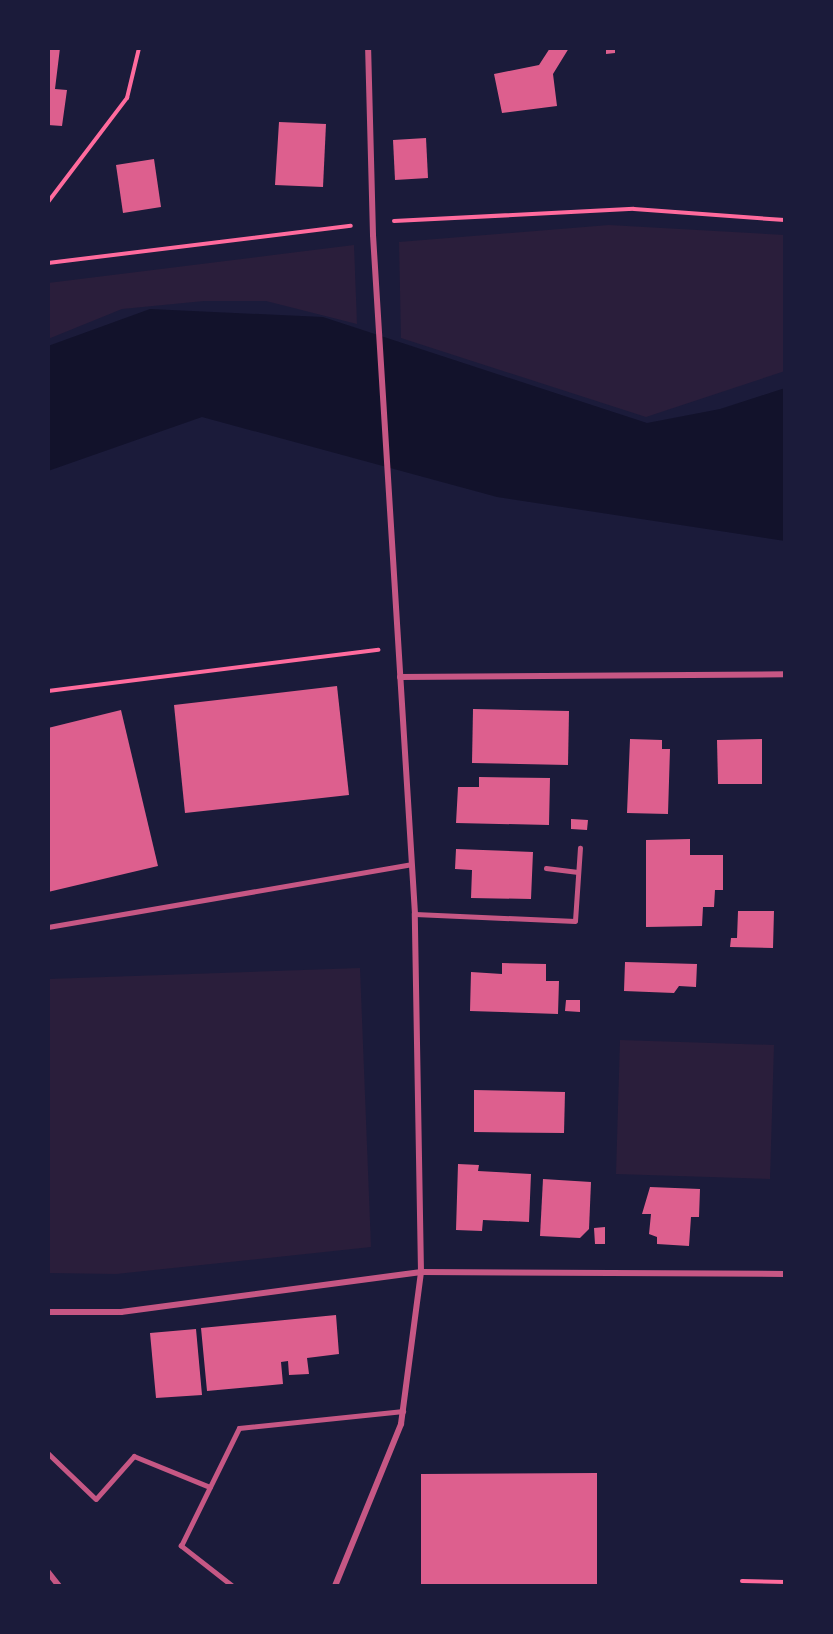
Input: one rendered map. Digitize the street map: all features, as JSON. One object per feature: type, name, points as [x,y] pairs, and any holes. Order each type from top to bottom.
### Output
[{"type":"street","points":[[334,1586],[369,1512],[403,1411],[421,1272],[415,914],[395,629],[373,235],[368,48]]},
{"type":"street","points":[[400,677],[785,674]]},
{"type":"street","points":[[48,1312],[121,1312],[421,1272],[785,1274]]},
{"type":"street","points":[[48,1572],[59,1586]]},
{"type":"lane","points":[[415,914],[574,921],[580,848]]},
{"type":"lane","points":[[48,927],[411,864]]},
{"type":"lane","points":[[546,868],[578,872]]},
{"type":"lane","points":[[232,1586],[181,1546],[238,1428],[403,1411]]},
{"type":"lane","points":[[48,1453],[96,1499],[134,1456],[210,1486]]},
{"type":"path","points":[[48,202],[127,98],[139,48]]},
{"type":"path","points":[[48,264],[373,222],[634,209],[785,220]]},
{"type":"path","points":[[48,691],[397,647]]},
{"type":"path","points":[[742,1581],[785,1582]]},
{"type":"shaded area","points":[[609,225],[785,235],[785,371],[646,417],[401,338],[399,242]]},
{"type":"shaded area","points":[[354,245],[357,324],[266,301],[204,301],[122,309],[48,339],[48,283]]},
{"type":"shaded area","points":[[150,309],[323,317],[647,423],[720,409],[785,388],[785,541],[497,497],[202,417],[48,471],[48,346]]},
{"type":"shaded area","points":[[360,968],[371,1247],[116,1274],[48,1273],[48,979]]},
{"type":"shaded area","points":[[620,1040],[774,1045],[770,1179],[616,1174]]},
{"type":"building","points":[[48,48],[60,48],[55,89],[67,90],[62,126],[48,125]]},
{"type":"building","points":[[550,48],[569,48],[553,74],[557,106],[502,113],[494,74],[539,65]]},
{"type":"building","points":[[606,48],[615,48],[615,53],[606,54]]},
{"type":"building","points":[[279,122],[326,124],[323,187],[275,185]]},
{"type":"building","points":[[426,138],[428,178],[395,180],[393,140]]},
{"type":"building","points":[[154,159],[161,207],[123,213],[116,165]]},
{"type":"building","points":[[337,686],[349,795],[185,813],[174,705]]},
{"type":"building","points":[[473,709],[569,711],[568,765],[472,763]]},
{"type":"building","points":[[121,710],[158,866],[48,892],[48,728]]},
{"type":"building","points":[[630,739],[662,740],[662,749],[670,749],[668,814],[627,813]]},
{"type":"building","points":[[762,739],[762,784],[718,784],[717,740]]},
{"type":"building","points":[[479,777],[550,778],[549,825],[456,823],[458,787],[479,787]]},
{"type":"building","points":[[571,819],[588,820],[587,830],[571,829]]},
{"type":"building","points":[[690,839],[690,855],[723,855],[723,890],[715,890],[714,907],[703,907],[702,926],[646,927],[646,840]]},
{"type":"building","points":[[456,849],[533,852],[531,899],[471,898],[472,870],[455,869]]},
{"type":"building","points":[[738,911],[774,911],[773,948],[730,947],[731,938],[737,938]]},
{"type":"building","points":[[625,962],[697,964],[696,987],[679,986],[674,993],[624,991]]},
{"type":"building","points":[[502,963],[546,964],[546,981],[559,981],[558,1014],[470,1011],[471,972],[502,974]]},
{"type":"building","points":[[566,1000],[580,1000],[580,1012],[565,1011]]},
{"type":"building","points":[[474,1090],[565,1092],[564,1133],[474,1132]]},
{"type":"building","points":[[458,1164],[479,1165],[478,1171],[531,1174],[529,1222],[483,1220],[482,1231],[456,1230]]},
{"type":"building","points":[[543,1179],[591,1182],[589,1229],[580,1238],[540,1236]]},
{"type":"building","points":[[650,1187],[700,1189],[699,1217],[691,1217],[689,1246],[657,1244],[657,1237],[649,1234],[651,1214],[642,1214]]},
{"type":"building","points":[[605,1227],[605,1244],[595,1244],[594,1228]]},
{"type":"building","points":[[336,1315],[339,1354],[307,1358],[309,1374],[289,1375],[288,1361],[281,1362],[283,1384],[207,1391],[201,1328]]},
{"type":"building","points":[[196,1329],[202,1395],[156,1398],[150,1333]]},
{"type":"building","points":[[597,1473],[597,1586],[421,1586],[421,1474]]}]
